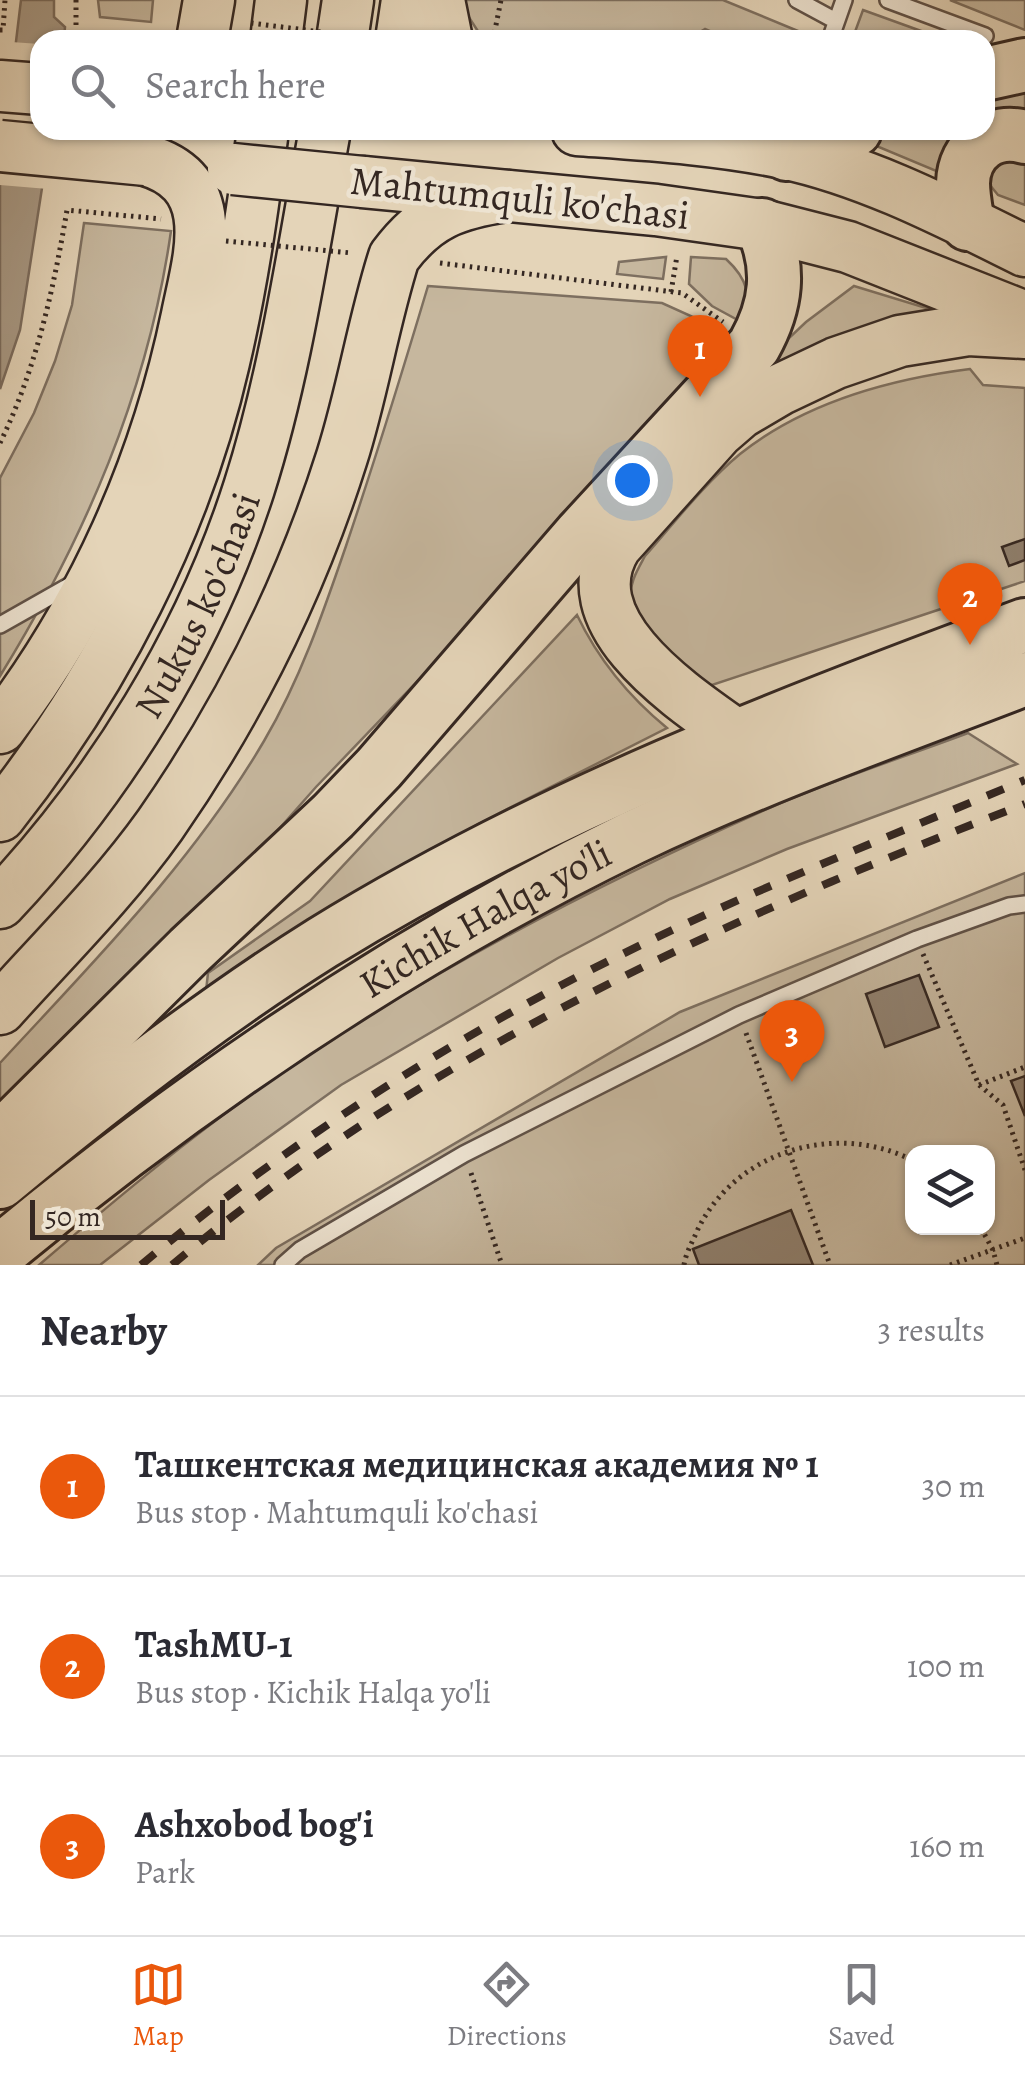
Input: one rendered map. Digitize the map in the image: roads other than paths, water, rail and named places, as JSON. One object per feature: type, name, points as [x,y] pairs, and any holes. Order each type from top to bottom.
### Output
[{"type":"highway","points":[[995,136],[1025,137]]},
{"type":"highway","points":[[968,224],[963,184],[966,164],[973,152],[989,140]]},
{"type":"highway","points":[[0,1139],[123,1015],[334,816],[580,534],[754,346],[769,318],[775,287],[773,254],[762,224]]},
{"type":"highway","name":"Kichik Halqa yo'li","points":[[0,1182],[154,1060],[326,941],[530,830],[736,735],[1025,625]]},
{"type":"highway","name":"Kichik Halqa yo'li","points":[[0,1252],[197,1098],[338,1002],[553,878],[756,782],[1025,679]]},
{"type":"highway","points":[[736,735],[756,782]]},
{"type":"main road","points":[[326,30],[329,0]]},
{"type":"main road","points":[[344,30],[348,0]]},
{"type":"main road","points":[[403,30],[407,0]]},
{"type":"main road","points":[[439,0],[445,30]]},
{"type":"main road","points":[[224,30],[254,16]]},
{"type":"main road","points":[[0,86],[30,88]]},
{"type":"main road","name":"Nukus ko'chasi","points":[[0,816],[95,681],[123,631],[170,528],[213,402],[236,248],[262,140]]},
{"type":"main road","points":[[300,261],[314,140]]},
{"type":"main road","points":[[300,261],[323,140]]},
{"type":"main road","name":"Mahtumquli ko'chasi","points":[[725,140],[792,142],[836,169],[932,205],[1025,251]]},
{"type":"main road","name":"Mahtumquli ko'chasi","points":[[0,146],[656,210],[762,224],[848,248],[1025,317]]},
{"type":"main road","points":[[0,728],[36,678],[120,529],[152,448],[180,350],[201,238],[200,214],[192,194],[174,173],[146,160]]},
{"type":"main road","points":[[0,1009],[106,892],[158,827],[204,759],[243,688],[281,613],[338,470],[394,257],[411,234],[438,214],[471,202],[507,196]]},
{"type":"main road","name":"Nukus ko'chasi","points":[[0,903],[62,832],[124,747],[179,652],[205,597],[248,490],[279,376],[300,261]]},
{"type":"main road","points":[[736,735],[657,674],[622,634],[607,604],[604,581],[616,546],[718,432],[740,413],[779,390],[900,341],[948,331],[1025,333]]},
{"type":"lane","points":[[797,0],[836,21]]},
{"type":"lane","points":[[833,30],[844,0]]},
{"type":"lane","points":[[888,0],[944,30]]},
{"type":"lane","points":[[0,626],[98,572]]},
{"type":"lane","points":[[283,1265],[300,1250],[464,1154],[739,1016],[917,939],[1009,906],[1025,904]]},
{"type":"railway","points":[[141,1265],[244,1184],[350,1110],[518,1009],[630,950],[742,899],[1025,780]]},
{"type":"railway","points":[[172,1265],[268,1190],[368,1121],[472,1057],[579,999],[799,895],[1025,804]]},
{"type":"place","name":"Ташкентская медицинская академия № 1","points":[[700,397]]},
{"type":"place","name":"TashMU-1","points":[[970,645]]},
{"type":"place","name":"Ashxobod bog'i","points":[[792,1082]]}]
